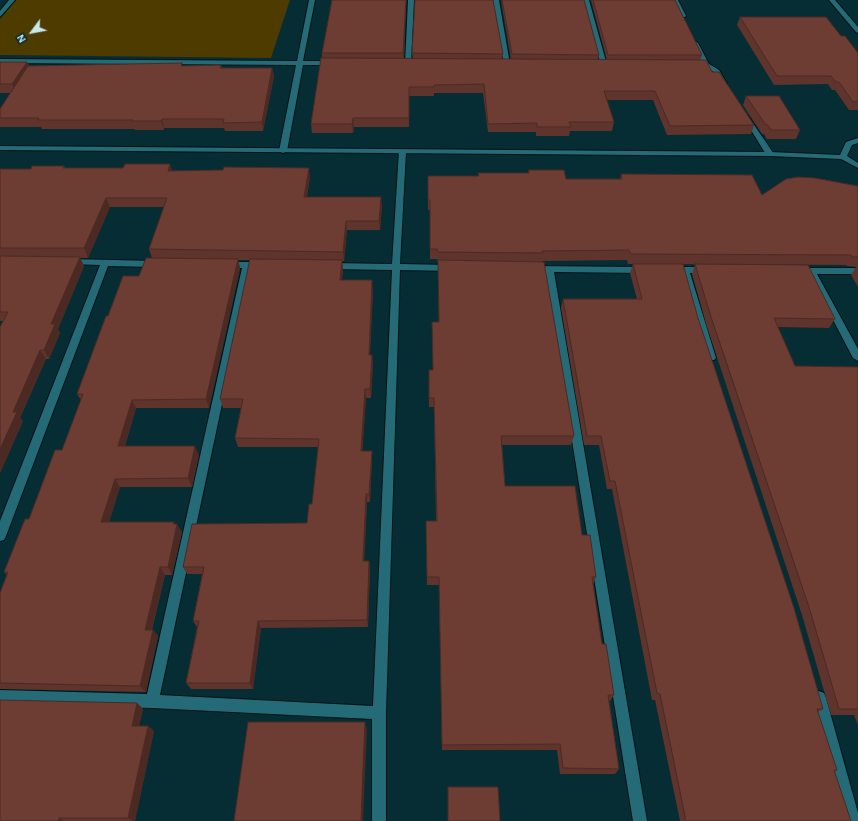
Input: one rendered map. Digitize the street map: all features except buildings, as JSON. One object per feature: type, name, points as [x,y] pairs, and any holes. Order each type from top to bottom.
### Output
[{"type":"street","points":[[0,15],[12,0]]},
{"type":"street","points":[[283,151],[312,0]]},
{"type":"street","points":[[408,64],[411,0]]},
{"type":"street","points":[[496,0],[504,64],[515,64]]},
{"type":"street","points":[[586,0],[604,65]]},
{"type":"street","points":[[675,0],[684,20]]},
{"type":"street","points":[[832,0],[858,31]]},
{"type":"street","points":[[693,39],[706,65]]},
{"type":"street","points":[[0,61],[339,63]]},
{"type":"street","points":[[400,64],[415,64]]},
{"type":"street","points":[[596,65],[612,65]]},
{"type":"street","points":[[690,65],[706,65],[717,71],[729,92]]},
{"type":"street","points":[[742,111],[770,154]]},
{"type":"street","points":[[843,157],[849,144],[858,140]]},
{"type":"street","points":[[0,148],[770,154],[843,157],[858,166]]},
{"type":"street","points":[[379,821],[379,713],[396,267],[402,152]]},
{"type":"street","points":[[60,262],[168,264]]},
{"type":"street","points":[[0,536],[105,263]]},
{"type":"street","points":[[215,265],[270,265]]},
{"type":"street","points":[[152,701],[247,265]]},
{"type":"street","points":[[317,266],[457,268]]},
{"type":"street","points":[[526,268],[717,270]]},
{"type":"street","points":[[549,269],[640,821]]},
{"type":"street","points":[[685,270],[701,327],[716,372]]},
{"type":"street","points":[[788,271],[858,271]]},
{"type":"street","points":[[812,272],[858,358]]},
{"type":"street","points":[[815,684],[853,821]]},
{"type":"street","points":[[0,698],[152,701],[379,713]]},
{"type":"shaded area","points":[[16,0],[290,0],[271,58],[0,55],[0,19]]}]
